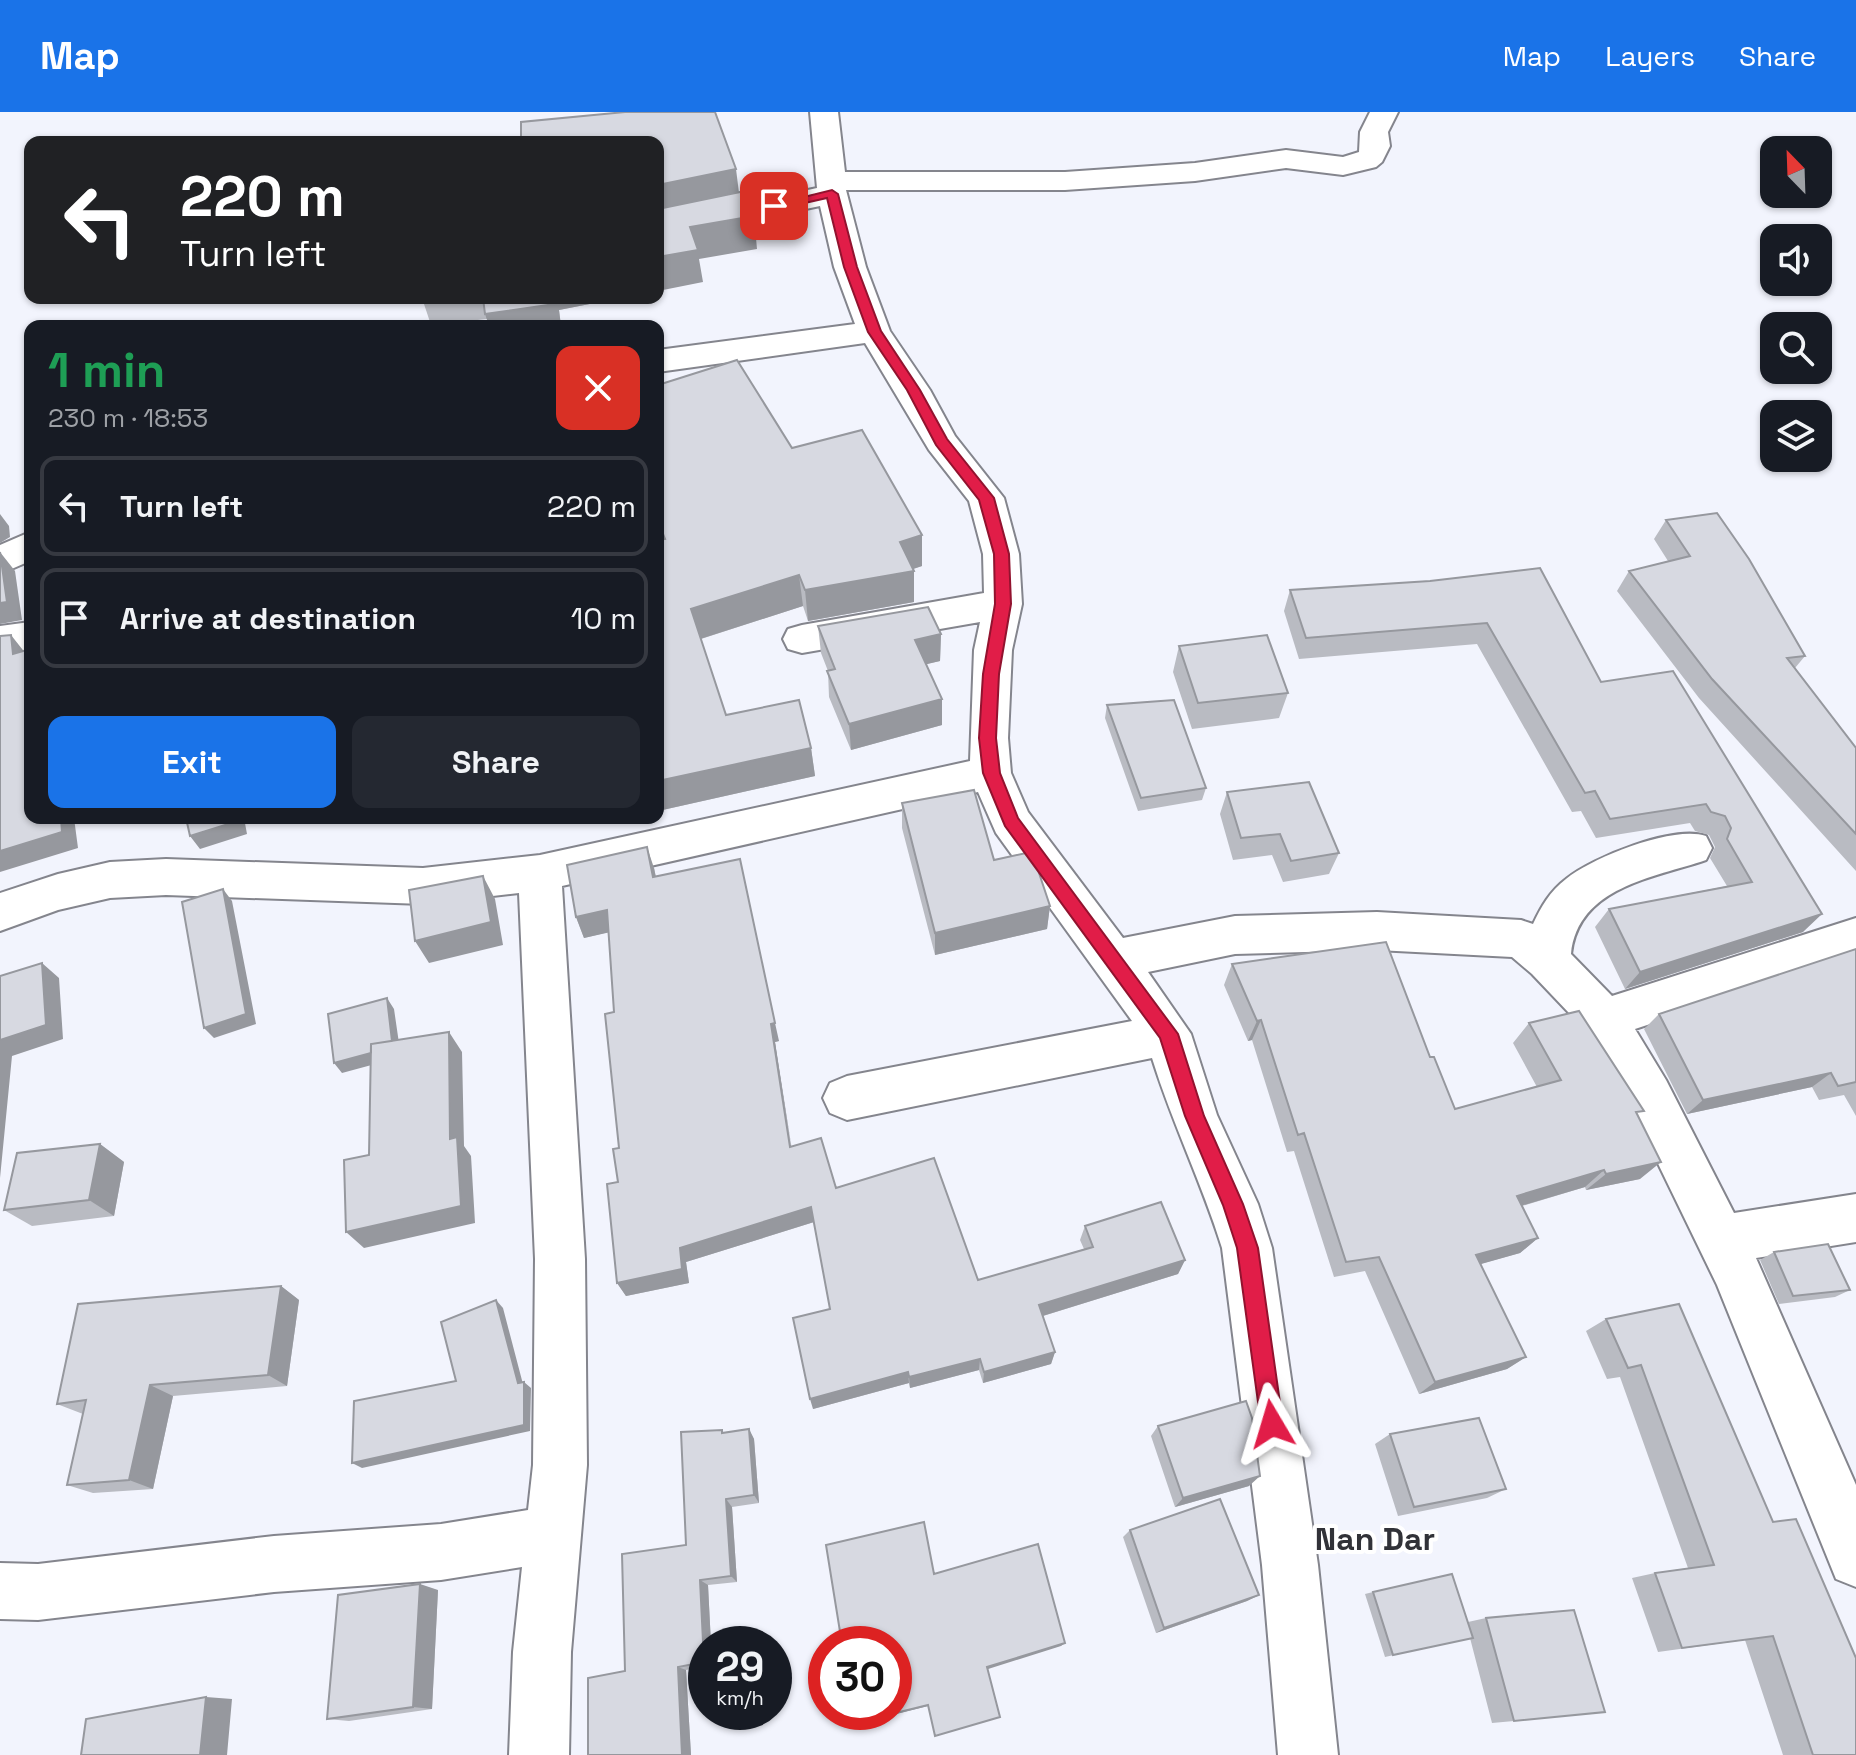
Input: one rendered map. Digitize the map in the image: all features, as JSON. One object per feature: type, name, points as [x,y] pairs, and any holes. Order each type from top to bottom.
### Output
[{"type":"street","points":[[824,112],[832,187],[850,267],[874,332],[913,390],[941,442],[986,498],[1001,554],[1003,604],[992,662],[988,738],[991,773],[1011,821],[1075,912],[1116,959],[1168,1034],[1194,1116],[1233,1204],[1247,1248],[1290,1565],[1308,1755]]},
{"type":"street","points":[[664,229],[832,187],[1110,179],[1286,159],[1343,166],[1366,161],[1372,156],[1376,146],[1374,132],[1384,112]]},
{"type":"street","points":[[664,360],[874,332]]},
{"type":"street","points":[[0,561],[24,548]]},
{"type":"street","points":[[802,639],[1003,604]]},
{"type":"street","points":[[0,640],[24,637]]},
{"type":"street","points":[[0,912],[58,892],[110,880],[166,877],[423,886],[540,873],[991,773]]},
{"type":"street","points":[[1548,960],[1554,925],[1569,903],[1590,885],[1624,867],[1691,848]]},
{"type":"street","points":[[539,1755],[542,1652],[560,1465],[560,1259],[540,873]]},
{"type":"street","points":[[1116,959],[1235,935],[1377,931],[1521,939],[1548,960],[1604,1019],[1649,1095],[1838,1467],[1856,1559]]},
{"type":"street","points":[[1604,1019],[1856,937]]},
{"type":"street","points":[[847,1098],[1168,1034]]},
{"type":"street","points":[[1721,1239],[1856,1218]]},
{"type":"street","points":[[0,1591],[38,1592],[274,1564],[441,1552],[554,1534]]},
{"type":"building","points":[[625,112],[715,112],[736,169],[664,184],[664,136],[521,136],[521,122]]},
{"type":"building","points":[[745,191],[754,216],[690,227],[698,250],[664,256],[664,208]]},
{"type":"building","points":[[484,304],[555,304],[485,314]]},
{"type":"building","points":[[737,360],[792,448],[862,430],[922,535],[900,542],[914,571],[805,590],[799,575],[691,609],[726,715],[799,700],[811,748],[664,780],[665,539],[664,383]]},
{"type":"building","points":[[1717,513],[1749,559],[1805,656],[1787,658],[1856,748],[1856,834],[1712,679],[1629,571],[1690,556],[1666,520]]},
{"type":"building","points":[[0,552],[7,602],[0,603]]},
{"type":"building","points":[[1540,568],[1601,682],[1673,671],[1822,914],[1640,972],[1609,909],[1752,882],[1727,839],[1731,828],[1725,816],[1711,812],[1706,804],[1610,819],[1595,791],[1585,793],[1487,623],[1306,638],[1290,590],[1430,581]]},
{"type":"building","points":[[928,607],[941,634],[915,640],[942,699],[849,724],[827,671],[835,669],[818,626]]},
{"type":"building","points":[[11,635],[13,654],[24,651],[24,824],[61,824],[62,832],[0,851],[0,636]]},
{"type":"building","points":[[1267,635],[1288,693],[1198,703],[1179,646]]},
{"type":"building","points":[[1174,700],[1206,788],[1141,798],[1107,705]]},
{"type":"building","points":[[1309,782],[1339,853],[1291,861],[1280,834],[1241,838],[1227,792]]},
{"type":"building","points":[[974,790],[994,860],[1026,853],[1037,867],[1050,906],[935,933],[902,803]]},
{"type":"building","points":[[187,824],[228,824],[190,836]]},
{"type":"building","points":[[647,847],[653,877],[740,859],[775,1023],[771,1024],[790,1147],[821,1138],[836,1188],[934,1158],[978,1280],[1093,1247],[1085,1226],[1161,1202],[1185,1260],[1039,1305],[1055,1352],[984,1372],[980,1359],[909,1377],[908,1372],[810,1399],[793,1318],[830,1309],[811,1207],[680,1248],[682,1269],[617,1283],[607,1184],[618,1182],[613,1149],[619,1148],[605,1014],[614,1012],[607,910],[576,917],[567,865]]},
{"type":"building","points":[[483,876],[491,922],[415,941],[409,890]]},
{"type":"building","points":[[223,889],[246,1014],[204,1028],[182,902]]},
{"type":"building","points":[[1386,942],[1430,1057],[1434,1057],[1455,1109],[1561,1080],[1529,1023],[1579,1011],[1644,1111],[1636,1112],[1661,1162],[1606,1174],[1604,1170],[1517,1196],[1538,1238],[1476,1255],[1526,1357],[1435,1382],[1379,1257],[1346,1262],[1304,1133],[1298,1135],[1261,1020],[1257,1021],[1232,964]]},
{"type":"building","points":[[1856,949],[1856,1082],[1838,1086],[1831,1073],[1703,1100],[1659,1014]]},
{"type":"building","points":[[42,963],[46,1025],[0,1040],[0,976]]},
{"type":"building","points":[[387,998],[392,1041],[371,1044],[371,1053],[334,1063],[328,1014]]},
{"type":"building","points":[[449,1032],[450,1139],[457,1137],[461,1206],[346,1232],[344,1160],[369,1155],[371,1044]]},
{"type":"building","points":[[100,1144],[89,1200],[4,1210],[17,1153]]},
{"type":"building","points":[[1828,1244],[1850,1290],[1793,1296],[1774,1252]]},
{"type":"building","points":[[281,1286],[268,1375],[150,1385],[129,1480],[67,1485],[86,1400],[57,1404],[78,1304]]},
{"type":"building","points":[[496,1300],[518,1383],[524,1382],[524,1425],[352,1463],[354,1401],[456,1381],[441,1322]]},
{"type":"building","points":[[1679,1304],[1773,1522],[1796,1519],[1856,1658],[1856,1755],[1813,1755],[1773,1636],[1682,1648],[1655,1573],[1714,1565],[1641,1365],[1628,1368],[1606,1319]]},
{"type":"building","points":[[1246,1401],[1252,1418],[1260,1476],[1183,1498],[1158,1426]]},
{"type":"building","points":[[1479,1418],[1506,1489],[1414,1507],[1390,1434]]},
{"type":"building","points":[[749,1429],[754,1495],[726,1499],[731,1576],[700,1580],[702,1626],[688,1626],[688,1665],[678,1667],[682,1755],[588,1755],[588,1678],[625,1671],[622,1554],[686,1545],[681,1432],[722,1430],[722,1433]]},
{"type":"building","points":[[1220,1499],[1259,1595],[1164,1628],[1130,1530]]},
{"type":"building","points":[[924,1522],[934,1574],[1038,1544],[1065,1643],[987,1667],[1000,1717],[935,1736],[928,1705],[912,1709],[912,1626],[839,1626],[826,1545]]},
{"type":"building","points":[[1452,1574],[1473,1638],[1393,1655],[1373,1592]]},
{"type":"building","points":[[420,1584],[413,1707],[327,1719],[338,1595]]},
{"type":"building","points":[[1574,1610],[1605,1712],[1514,1721],[1486,1618]]},
{"type":"building","points":[[206,1697],[200,1755],[81,1755],[86,1719]]},
{"type":"district","name":"Nan Dar","points":[[1375,1539]]},
{"type":"route","points":[[774,206],[832,194],[850,267],[874,332],[913,390],[941,442],[986,498],[1001,554],[1003,604],[991,674],[988,738],[991,773],[1011,821],[1075,912],[1116,959],[1168,1034],[1194,1116],[1233,1204],[1247,1248],[1272,1424]]}]
